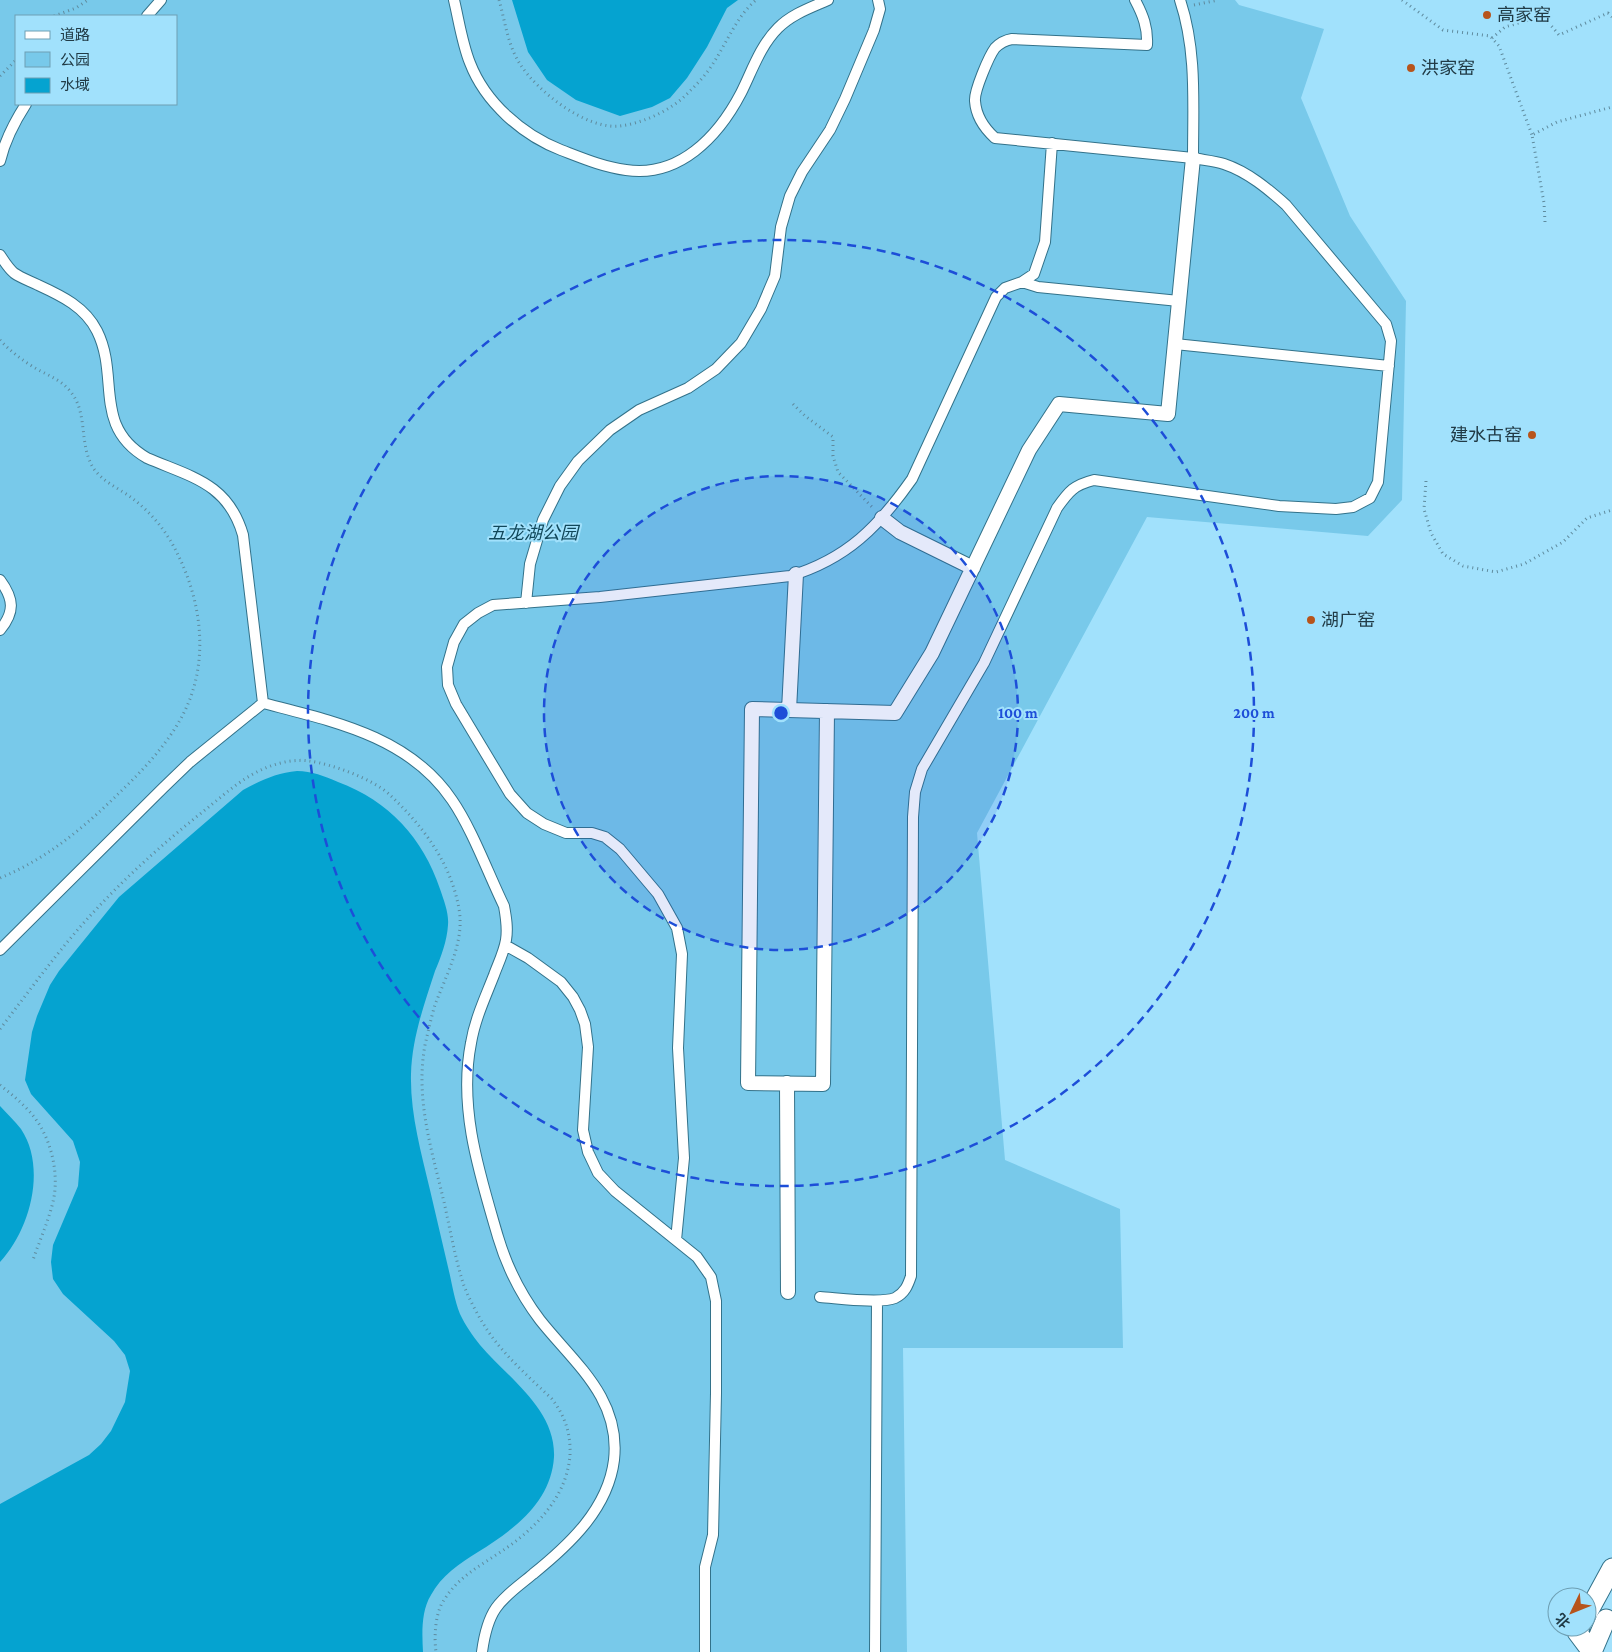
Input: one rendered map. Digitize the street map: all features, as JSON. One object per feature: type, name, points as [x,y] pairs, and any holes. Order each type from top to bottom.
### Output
[{"type":"street","points":[[827,711],[823,1084],[748,1083],[752,709],[827,711],[895,713],[932,653],[1029,450],[1059,404],[1168,414],[1193,158]]},
{"type":"street","points":[[882,518],[900,532],[973,568]]},
{"type":"street","points":[[789,710],[796,574]]},
{"type":"street","points":[[787,1083],[788,1292]]},
{"type":"street","points":[[1597,1596],[1612,1568]]},
{"type":"street","points":[[1592,1652],[1606,1619]]},
{"type":"street","points":[[1581,1637],[1592,1652]]},
{"type":"lane","points":[[148,15],[161,0]]},
{"type":"lane","points":[[454,0],[466,53],[475,75],[490,97],[509,118],[523,129],[555,148],[590,161],[638,171],[662,168],[693,154],[709,139],[726,117],[739,97],[759,53],[778,28],[798,13],[828,0]]},
{"type":"lane","points":[[526,603],[530,564],[543,520],[560,486],[578,461],[610,430],[639,410],[688,388],[716,369],[741,343],[756,318],[775,276],[781,227],[790,196],[802,172],[830,130],[845,99],[874,30],[880,10],[878,0]]},
{"type":"lane","points":[[820,1298],[877,1300],[895,1298],[906,1289],[911,1276],[913,817],[915,792],[922,769],[984,663],[1057,508],[1068,492],[1080,484],[1094,480],[1279,506],[1336,509],[1353,507],[1370,498],[1378,482],[1391,341],[1386,324],[1286,205],[1271,191],[1248,175],[1224,164],[1193,158],[995,138],[983,124],[976,109],[975,92],[994,50],[1001,43],[1012,39],[1147,45],[1146,25],[1135,0]]},
{"type":"lane","points":[[1181,4],[1190,34],[1192,54],[1193,158]]},
{"type":"lane","points":[[0,161],[5,144],[25,105]]},
{"type":"lane","points":[[676,1240],[684,1158],[678,1048],[682,954],[678,928],[658,894],[620,849],[605,837],[592,833],[566,834],[544,824],[527,813],[510,794],[456,704],[448,685],[447,667],[454,642],[464,624],[478,613],[493,606],[610,596],[796,574],[814,569],[836,558],[873,528],[894,504],[912,478],[996,297],[1005,288],[1022,282],[1034,274],[1045,242],[1052,143]]},
{"type":"lane","points":[[0,255],[13,272],[63,296],[90,320],[102,342],[111,410],[114,421],[125,440],[147,458],[210,485],[227,500],[234,511],[243,535],[263,703]]},
{"type":"lane","points":[[1022,282],[1038,287],[1179,301]]},
{"type":"lane","points":[[1175,344],[1389,366]]},
{"type":"lane","points":[[0,580],[12,604],[9,619],[0,630]]},
{"type":"lane","points":[[263,703],[352,728],[398,750],[428,772],[452,799],[504,906],[507,928],[505,946],[480,1010],[470,1044],[467,1081],[473,1141],[499,1239],[511,1273],[540,1320],[598,1389],[610,1417],[614,1445],[610,1478],[597,1507],[570,1542],[500,1603],[488,1625],[482,1652]]},
{"type":"lane","points":[[0,950],[190,762],[263,703]]},
{"type":"lane","points":[[505,946],[541,966],[561,982],[573,997],[580,1010],[587,1036],[588,1059],[583,1130],[592,1162],[606,1182],[697,1257],[711,1277],[716,1301],[716,1366],[713,1535],[705,1567],[705,1652]]},
{"type":"lane","points":[[875,1652],[877,1300]]},
{"type":"path","points":[[57,15],[76,8],[88,0]]},
{"type":"path","points":[[499,0],[513,51],[528,76],[556,103],[571,112],[586,119],[618,126],[648,118],[686,96],[705,75],[744,13],[756,0]]},
{"type":"path","points":[[1181,4],[1218,0]]},
{"type":"path","points":[[1402,0],[1443,30],[1490,36],[1499,46],[1532,135],[1544,203],[1545,222]]},
{"type":"path","points":[[1492,38],[1505,27],[1544,16],[1559,35],[1608,13],[1612,17]]},
{"type":"path","points":[[0,76],[15,61]]},
{"type":"path","points":[[1532,135],[1558,122],[1612,107]]},
{"type":"path","points":[[0,340],[11,352],[54,378],[71,392],[81,414],[86,455],[95,471],[142,507],[163,530],[174,546],[193,591],[200,638],[197,674],[186,707],[170,734],[148,763],[95,816],[76,832],[35,862],[0,878]]},
{"type":"path","points":[[793,404],[805,416],[833,437],[834,456],[838,472],[882,518]]},
{"type":"path","points":[[1426,480],[1424,509],[1431,533],[1443,554],[1463,566],[1496,572],[1524,564],[1563,542],[1587,518],[1612,510]]},
{"type":"path","points":[[0,1029],[68,940],[118,887],[185,826],[246,777],[280,763],[309,760],[372,781],[385,790],[423,829],[446,869],[460,913],[457,946],[427,1033],[422,1087],[426,1126],[463,1283],[485,1326],[506,1354],[558,1407],[567,1425],[571,1443],[567,1475],[552,1505],[520,1538],[461,1580],[442,1602],[435,1635],[436,1652]]},
{"type":"path","points":[[0,1085],[30,1111],[41,1127],[53,1160],[54,1198],[33,1260]]},
{"type":"green space","name":"五龙湖公园","points":[[0,0],[1235,0],[1239,5],[1324,29],[1301,98],[1350,216],[1406,301],[1402,500],[1368,536],[1147,517],[977,833],[1005,1160],[1120,1209],[1123,1348],[903,1348],[907,1652],[0,1652]]},
{"type":"water","points":[[512,0],[738,0],[727,8],[707,47],[687,78],[670,98],[652,107],[620,116],[576,100],[547,80],[528,52]]},
{"type":"water","points":[[297,771],[318,774],[356,790],[388,811],[414,838],[424,853],[440,889],[447,912],[447,931],[419,1022],[412,1061],[411,1089],[417,1132],[460,1314],[480,1345],[539,1409],[553,1440],[554,1457],[546,1488],[528,1514],[517,1524],[452,1570],[435,1588],[425,1608],[422,1630],[423,1652],[0,1652],[0,1504],[89,1455],[101,1444],[111,1431],[125,1402],[130,1371],[125,1355],[114,1341],[63,1294],[53,1279],[51,1262],[53,1245],[78,1186],[80,1162],[73,1141],[31,1094],[25,1080],[32,1032],[37,1016],[50,985],[59,971],[119,897],[243,790],[283,773]]},
{"type":"water","points":[[0,1106],[21,1129],[29,1145],[33,1162],[34,1180],[32,1198],[20,1233],[11,1249],[0,1262]]},
{"type":"place","name":"高家窑","points":[[1487,15]]},
{"type":"place","name":"洪家窑","points":[[1411,68]]},
{"type":"place","name":"建水古窑","points":[[1532,435]]},
{"type":"place","name":"湖广窑","points":[[1311,620]]}]
